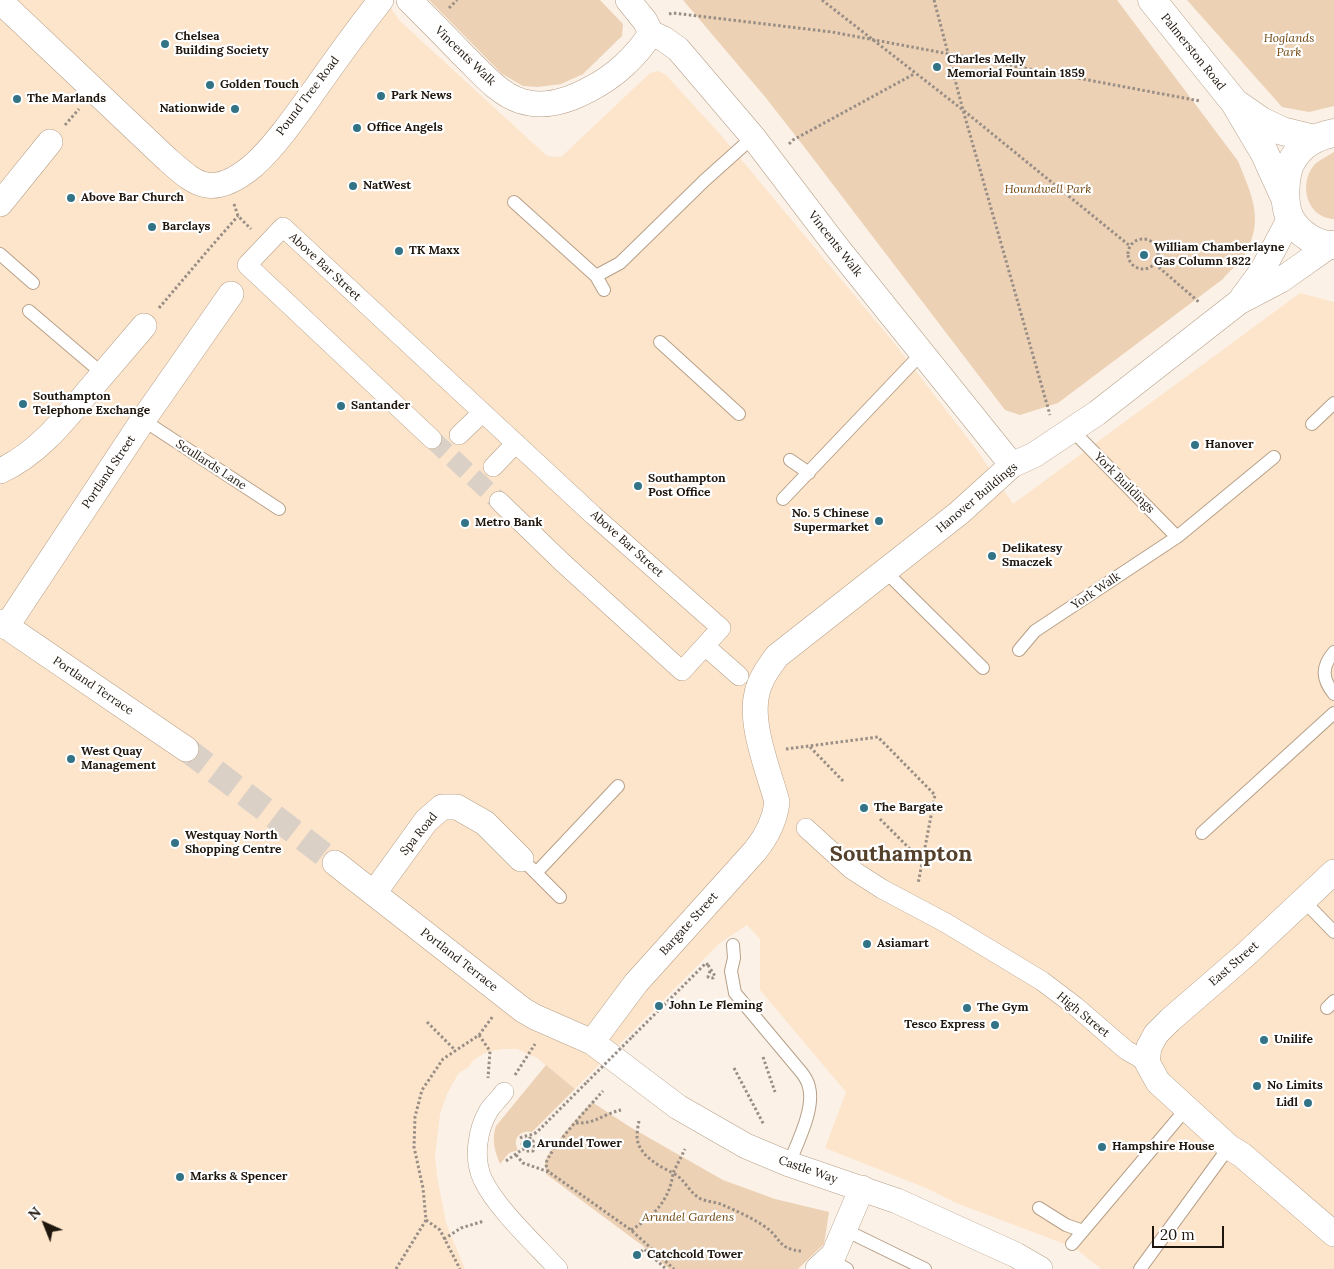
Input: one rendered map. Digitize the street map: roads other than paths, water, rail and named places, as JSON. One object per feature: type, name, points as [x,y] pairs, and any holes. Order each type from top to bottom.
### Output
[{"type":"street","name":"Pound Tree Road","points":[[0,2],[168,160],[193,180],[207,185],[226,182],[238,177],[254,164],[292,121],[355,33],[382,0]]},
{"type":"street","name":"Vincents Walk","points":[[409,0],[487,79],[506,94],[521,102],[534,104],[562,102],[604,82],[640,50],[648,27]]},
{"type":"street","name":"Vincents Walk","points":[[628,0],[648,27],[678,49],[753,137],[836,246],[1012,465]]},
{"type":"street","name":"Palmerston Road","points":[[1152,0],[1228,94],[1264,152],[1287,208],[1304,234],[1316,242],[1331,245]]},
{"type":"street","name":"Palmerston Road","points":[[1228,94],[1262,121],[1282,131],[1325,136]]},
{"type":"street","points":[[1287,208],[1287,175],[1292,160],[1302,148],[1325,136]]},
{"type":"street","points":[[0,204],[50,142]]},
{"type":"street","name":"Hanover Buildings","points":[[1239,302],[1262,271],[1287,208]]},
{"type":"street","name":"Above Bar Street","points":[[432,439],[247,265],[283,227],[482,413],[720,628],[682,671],[564,563],[499,500]]},
{"type":"street","name":"Hanover Buildings","points":[[777,802],[762,752],[757,725],[756,694],[763,677],[777,656],[959,514],[1012,465],[1034,455],[1097,413],[1239,302],[1281,280],[1331,245]]},
{"type":"street","name":"Portland Street","points":[[3,624],[231,294]]},
{"type":"street","points":[[0,470],[12,465],[38,446],[64,420],[144,326]]},
{"type":"street","points":[[460,435],[482,413]]},
{"type":"street","points":[[493,467],[516,443]]},
{"type":"street","name":"Portland Terrace","points":[[3,624],[186,749]]},
{"type":"street","points":[[704,646],[739,676]]},
{"type":"street","name":"Bargate Street","points":[[592,1042],[636,983],[756,851],[769,830],[776,811],[777,802]]},
{"type":"street","name":"Spa Road","points":[[374,893],[426,821],[442,806],[457,807],[485,823],[529,866]]},
{"type":"street","name":"High Street","points":[[806,828],[851,869],[882,889],[946,922],[1042,981],[1075,1006],[1126,1050],[1147,1062],[1158,1082],[1186,1109],[1334,1234]]},
{"type":"street","name":"Portland Terrace","points":[[335,863],[505,996],[535,1017],[592,1042]]},
{"type":"street","name":"East Street","points":[[1147,1062],[1149,1047],[1162,1027],[1334,872]]},
{"type":"street","name":"Castle Way","points":[[592,1042],[678,1107],[746,1146],[789,1164],[896,1201],[1016,1255],[1034,1267]]},
{"type":"street","points":[[496,1092],[478,1138],[478,1161],[483,1180],[496,1199],[558,1269]]},
{"type":"street","points":[[825,1262],[834,1254],[862,1188]]},
{"type":"lane","points":[[596,276],[620,263],[705,180],[753,137]]},
{"type":"lane","points":[[514,202],[596,276],[604,290]]},
{"type":"lane","points":[[0,254],[33,283]]},
{"type":"lane","points":[[29,311],[102,374]]},
{"type":"lane","points":[[660,342],[739,414]]},
{"type":"lane","points":[[783,499],[922,353]]},
{"type":"lane","points":[[1312,424],[1334,403]]},
{"type":"lane","name":"Scullards Lane","points":[[144,420],[278,509]]},
{"type":"lane","name":"York Buildings","points":[[1064,434],[1177,537]]},
{"type":"lane","name":"York Walk","points":[[1018,650],[1035,631],[1177,537],[1274,457]]},
{"type":"lane","points":[[790,460],[809,473]]},
{"type":"lane","points":[[886,571],[983,668]]},
{"type":"lane","points":[[1334,652],[1328,660],[1323,673],[1327,686],[1334,694]]},
{"type":"lane","points":[[1202,833],[1334,713]]},
{"type":"lane","points":[[560,897],[529,866],[618,786]]},
{"type":"lane","points":[[1304,900],[1334,932]]},
{"type":"lane","points":[[733,945],[734,958],[731,971],[735,993],[802,1073],[809,1087],[808,1114],[789,1164]]},
{"type":"lane","points":[[1072,1244],[1186,1109]]},
{"type":"lane","points":[[1140,1269],[1229,1147]]},
{"type":"lane","points":[[1039,1208],[1066,1225],[1083,1231]]},
{"type":"lane","points":[[844,1230],[926,1269]]},
{"type":"tunnel","points":[[432,439],[499,501]]},
{"type":"tunnel","points":[[186,749],[335,863]]},
{"type":"place","name":"Chelsea Building Society","points":[[165,44]]},
{"type":"place","name":"Charles Melly Memorial Fountain 1859","points":[[937,67]]},
{"type":"place","name":"Golden Touch","points":[[210,85]]},
{"type":"place","name":"Park News","points":[[381,96]]},
{"type":"place","name":"The Marlands","points":[[17,99]]},
{"type":"place","name":"Nationwide","points":[[235,109]]},
{"type":"place","name":"Office Angels","points":[[357,128]]},
{"type":"place","name":"NatWest","points":[[353,186]]},
{"type":"place","name":"Above Bar Church","points":[[71,198]]},
{"type":"place","name":"Barclays","points":[[152,227]]},
{"type":"place","name":"TK Maxx","points":[[399,251]]},
{"type":"place","name":"William Chamberlayne Gas Column 1822","points":[[1144,255]]},
{"type":"place","name":"Southampton Telephone Exchange","points":[[23,404]]},
{"type":"place","name":"Santander","points":[[341,406]]},
{"type":"place","name":"Hanover","points":[[1195,445]]},
{"type":"place","name":"Southampton Post Office","points":[[638,486]]},
{"type":"place","name":"No. 5 Chinese Supermarket","points":[[879,521]]},
{"type":"place","name":"Metro Bank","points":[[465,523]]},
{"type":"place","name":"Delikatesy Smaczek","points":[[992,556]]},
{"type":"place","name":"West Quay Management","points":[[71,759]]},
{"type":"place","name":"The Bargate","points":[[864,808]]},
{"type":"place","name":"Westquay North Shopping Centre","points":[[175,843]]},
{"type":"place","name":"Asiamart","points":[[867,944]]},
{"type":"place","name":"John Le Fleming","points":[[659,1006]]},
{"type":"place","name":"The Gym","points":[[967,1008]]},
{"type":"place","name":"Tesco Express","points":[[995,1025]]},
{"type":"place","name":"Unilife","points":[[1264,1040]]},
{"type":"place","name":"No Limits","points":[[1257,1086]]},
{"type":"place","name":"Lidl","points":[[1308,1103]]},
{"type":"place","name":"Arundel Tower","points":[[527,1144]]},
{"type":"place","name":"Hampshire House","points":[[1102,1147]]},
{"type":"place","name":"Marks & Spencer","points":[[180,1177]]},
{"type":"place","name":"Catchcold Tower","points":[[637,1255]]},
{"type":"district","name":"Southampton","points":[[901,855]]},
{"type":"park label","name":"Hoglands Park","points":[[1289,46]]},
{"type":"park label","name":"Houndwell Park","points":[[1048,190]]},
{"type":"park label","name":"Arundel Gardens","points":[[688,1218]]}]
